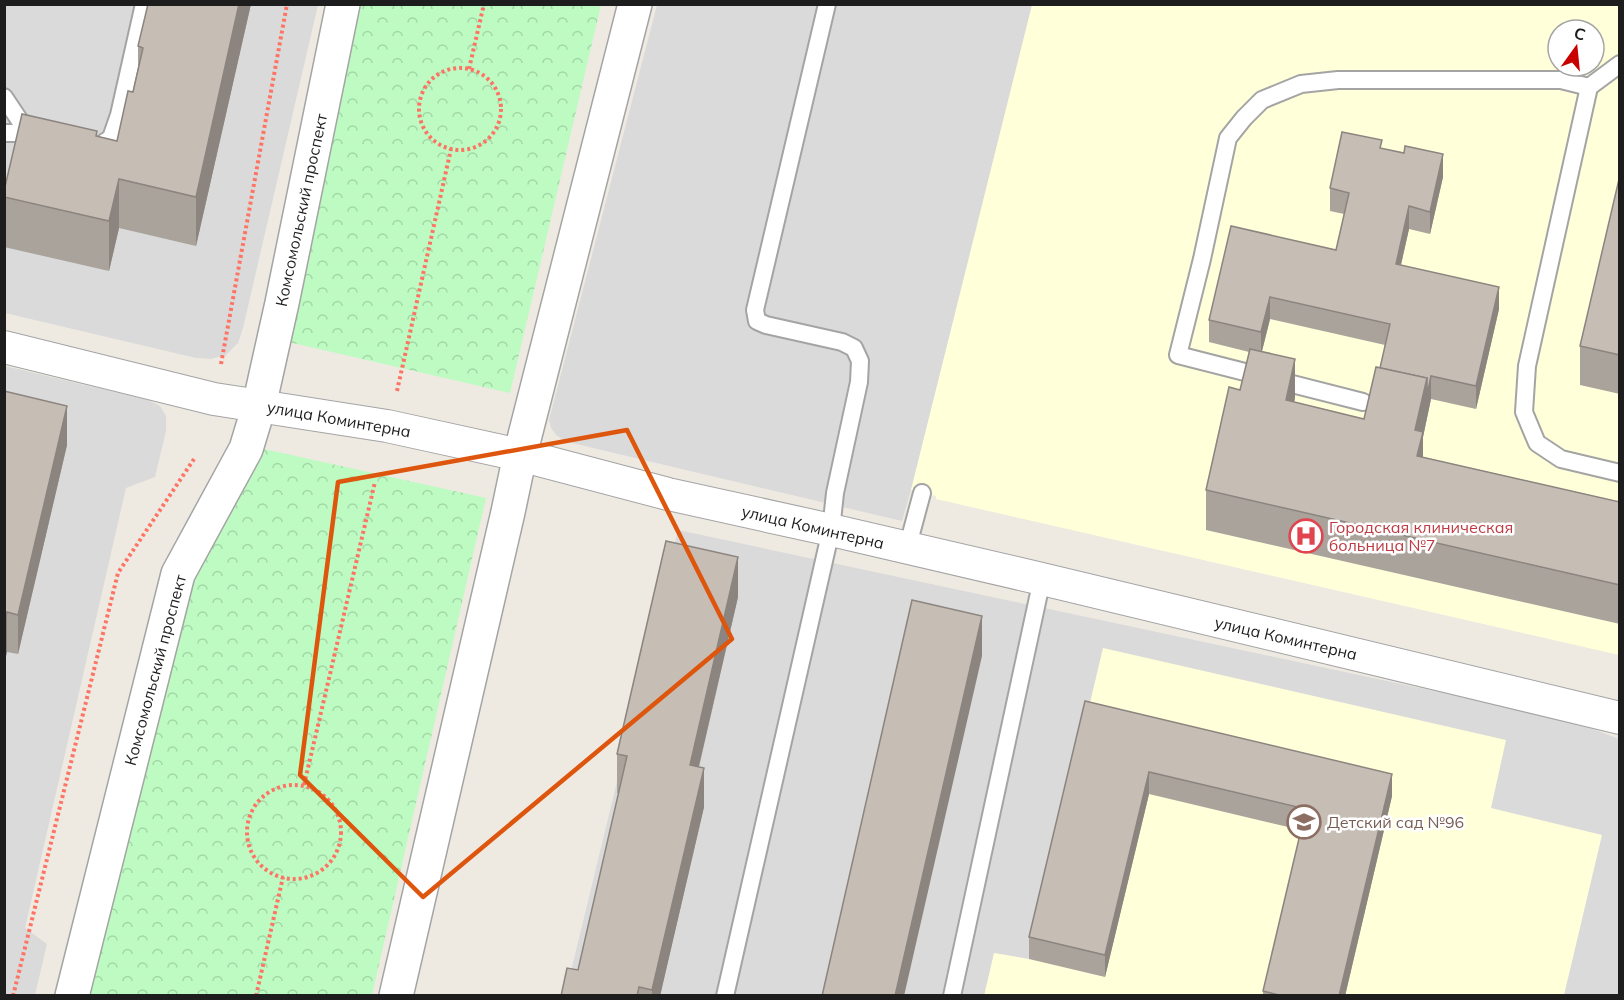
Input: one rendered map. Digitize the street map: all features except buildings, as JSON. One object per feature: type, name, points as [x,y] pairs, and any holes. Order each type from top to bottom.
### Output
[{"type":"street","name":"Комсомольский проспект","points":[[72,996],[178,574],[246,449],[259,406],[343,4]]},
{"type":"street","points":[[396,996],[520,456],[635,4]]},
{"type":"street","name":"улица Коминтерна","points":[[4,347],[214,399],[387,426],[520,456],[668,494],[1042,579],[1620,718]]},
{"type":"lane","points":[[73,143],[96,148],[111,138],[119,115],[144,4]]},
{"type":"lane","points":[[725,996],[831,530],[835,493],[860,382],[860,361],[854,348],[842,342],[766,325],[757,321],[755,310],[827,4]]},
{"type":"lane","points":[[1620,64],[1589,87],[1527,366],[1524,412],[1537,443],[1561,459],[1620,473]]},
{"type":"lane","points":[[1363,402],[1178,355],[1202,259],[1228,138],[1262,100],[1301,84],[1338,80],[1561,80],[1589,87]]},
{"type":"lane","points":[[4,97],[28,133]]},
{"type":"lane","points":[[4,132],[28,133],[50,138]]},
{"type":"lane","points":[[908,549],[922,493]]},
{"type":"lane","points":[[952,996],[1042,579]]},
{"type":"path","points":[[220,369],[287,4]]},
{"type":"path","points":[[469,69],[484,4]]},
{"type":"path","points":[[453,68],[469,69],[483,76],[495,87],[500,102],[500,119],[493,133],[482,144],[467,150],[451,149],[436,143],[425,131],[419,116],[419,100],[426,85],[438,74],[453,68]]},
{"type":"path","points":[[396,395],[451,149]]},
{"type":"path","points":[[13,996],[118,573],[196,455]]},
{"type":"path","points":[[304,785],[375,482]]},
{"type":"path","points":[[288,785],[304,785],[320,792],[332,803],[339,818],[341,834],[337,850],[329,864],[315,874],[300,878],[283,878],[268,871],[256,860],[249,845],[247,829],[250,813],[259,800],[272,790],[288,785]]},
{"type":"path","points":[[256,996],[283,878]]},
{"type":"highlighted area","points":[[627,430],[732,639],[423,897],[300,775],[338,482]]},
{"type":"shaded area","points":[[5,5],[318,5],[243,328],[238,343],[226,355],[211,359],[196,358],[5,313]]},
{"type":"shaded area","points":[[657,5],[1032,5],[902,521],[572,443],[556,435],[551,428],[549,420]]},
{"type":"shaded area","points":[[1032,5],[1619,5],[1619,655],[936,499],[936,496],[911,490]]},
{"type":"shaded area","points":[[5,366],[148,400],[160,406],[166,416],[166,431],[155,477],[126,488],[25,928],[47,944],[35,995],[5,996]]},
{"type":"shaded area","points":[[678,530],[1570,720],[1619,739],[1619,995],[565,996]]},
{"type":"shaded area","name":"Детский сад №96","points":[[1103,648],[1506,740],[1491,808],[1602,835],[1564,995],[984,996],[994,953],[1029,959]]},
{"type":"green space","points":[[361,5],[601,5],[510,393],[284,341]]},
{"type":"green space","points":[[255,447],[486,498],[372,995],[87,996],[182,603]]},
{"type":"place","name":"Городская клиническая больница №7","points":[[1306,536]]},
{"type":"place","name":"Детский сад №96","points":[[1304,822]]}]
